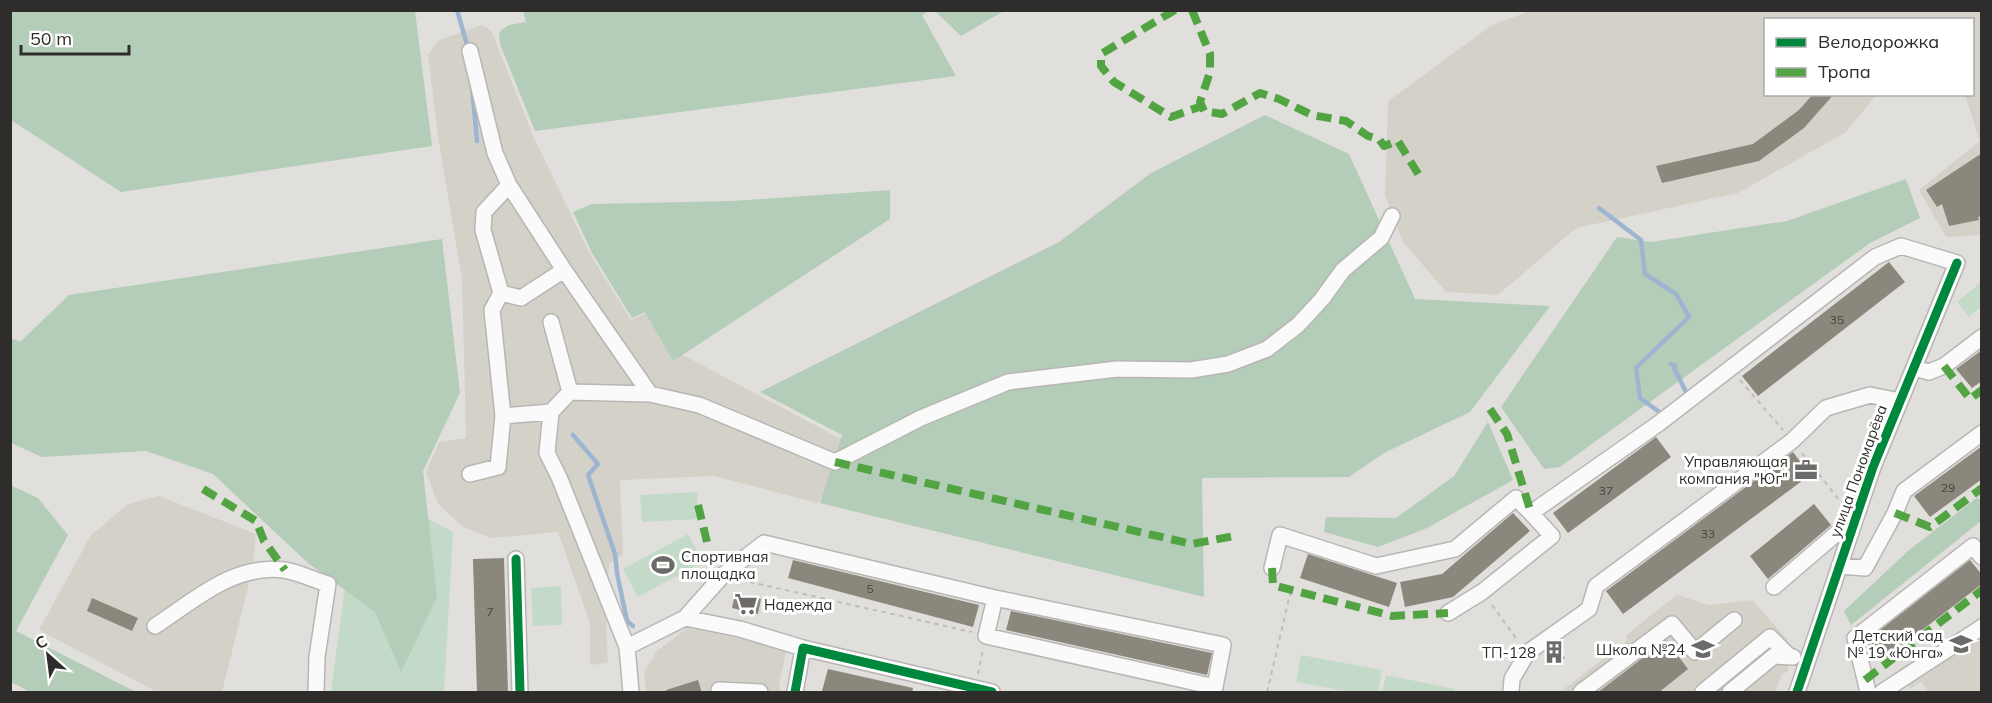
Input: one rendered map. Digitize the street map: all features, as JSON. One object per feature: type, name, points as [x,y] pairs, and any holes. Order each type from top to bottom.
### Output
[{"type":"street","points":[[470,51],[495,153],[509,185],[564,270],[650,394]]},
{"type":"street","points":[[470,474],[498,467],[503,416],[492,310],[501,294],[483,230],[484,212],[509,185]]},
{"type":"street","points":[[631,693],[627,646],[559,477],[547,453],[551,412],[570,392],[650,394],[699,405],[835,462],[921,418],[1008,382],[1117,369],[1191,370],[1228,364],[1266,349],[1298,325],[1322,299],[1343,270],[1382,238],[1392,216]]},
{"type":"street","name":"улица Пономарёва","points":[[1731,368],[1875,257],[1901,246],[1957,263],[1873,467],[1797,693]]},
{"type":"street","points":[[501,294],[521,298],[564,270]]},
{"type":"street","points":[[551,322],[570,392]]},
{"type":"street","points":[[1914,368],[1929,372],[1944,366],[1982,337]]},
{"type":"street","points":[[1531,513],[1658,424],[1731,368]]},
{"type":"street","points":[[1511,693],[1512,679],[1527,653],[1589,609],[1596,586],[1826,408],[1870,394],[1900,401]]},
{"type":"street","points":[[503,416],[551,412]]},
{"type":"street","points":[[1839,566],[1865,568],[1895,513],[1904,491],[1982,433]]},
{"type":"street","points":[[1272,568],[1280,535],[1376,566],[1455,549],[1516,498],[1552,536],[1482,592],[1448,614]]},
{"type":"street","points":[[1774,587],[1837,533],[1849,538]]},
{"type":"street","points":[[627,646],[685,618],[723,576],[764,543],[995,598],[1223,645],[1215,687],[986,636],[995,598]]},
{"type":"street","points":[[1868,693],[1855,638],[1973,546],[1982,557]]},
{"type":"street","points":[[516,559],[520,693]]},
{"type":"street","points":[[155,626],[228,578],[254,570],[285,570],[328,584],[317,657],[316,693]]},
{"type":"street","points":[[685,618],[740,629],[803,648],[992,693]]},
{"type":"street","points":[[1581,693],[1672,624],[1695,652],[1734,620]]},
{"type":"street","points":[[1882,693],[1982,627]]},
{"type":"street","points":[[1703,693],[1770,637],[1789,656]]},
{"type":"street","points":[[795,693],[803,648]]},
{"type":"street","points":[[1730,693],[1774,656],[1789,656],[1807,662]]},
{"type":"street","points":[[720,693],[719,690],[760,693]]},
{"type":"path","points":[[1731,368],[1840,501]]},
{"type":"path","points":[[723,576],[986,636],[975,689]]},
{"type":"path","points":[[1267,693],[1291,590]]},
{"type":"path","points":[[1482,592],[1527,653]]},
{"type":"shaded area","points":[[1530,11],[1981,11],[1981,235],[1946,237],[1919,190],[1980,141],[1965,96],[1974,96],[1974,18],[1764,18],[1764,96],[1875,96],[1846,132],[1738,193],[1576,228],[1498,295],[1446,292],[1403,242],[1385,195],[1388,101],[1492,25]]},
{"type":"shaded area","points":[[482,25],[491,30],[535,140],[590,254],[631,320],[656,308],[681,354],[843,440],[823,497],[817,503],[714,476],[620,480],[623,555],[609,563],[606,621],[608,663],[590,665],[590,623],[558,532],[490,538],[462,526],[438,504],[426,472],[439,442],[466,438],[462,279],[438,137],[428,55],[439,40]]},
{"type":"shaded area","points":[[159,496],[256,534],[252,571],[222,692],[157,692],[39,630],[91,535],[128,504]]},
{"type":"shaded area","name":"Школа №24","points":[[1677,595],[1709,605],[1752,600],[1787,639],[1788,671],[1782,674],[1775,692],[1560,692],[1627,641],[1626,635]]},
{"type":"shaded area","name":"Детский сад № 19 «Юнга»","points":[[1981,618],[1981,692],[1929,692],[1921,682],[1910,689],[1898,670]]},
{"type":"shaded area","points":[[687,628],[787,647],[779,685],[781,692],[646,692],[644,672],[657,651]]},
{"type":"green space","points":[[10,11],[415,11],[432,146],[121,192],[11,120]]},
{"type":"green space","points":[[523,11],[929,11],[922,15],[956,76],[535,131],[500,44],[499,32],[509,25],[526,22]]},
{"type":"green space","points":[[935,11],[1004,11],[961,36]]},
{"type":"green space","points":[[1265,115],[1349,154],[1415,299],[1550,306],[1470,412],[1384,453],[1349,477],[1202,478],[1204,597],[820,503],[842,435],[760,392],[1059,242],[1151,173]]},
{"type":"green space","points":[[1906,179],[1920,218],[1870,243],[1560,467],[1544,469],[1501,407],[1617,237],[1651,242],[1787,221]]},
{"type":"green space","points":[[890,190],[890,219],[673,361],[645,312],[632,318],[592,253],[573,212],[592,204],[733,201]]},
{"type":"green space","points":[[442,239],[460,393],[423,471],[437,597],[401,672],[375,612],[308,563],[213,474],[146,451],[42,457],[11,443],[11,338],[20,342],[69,295]]},
{"type":"green space","points":[[1981,282],[1981,307],[1969,317],[1957,302]]},
{"type":"green space","points":[[1488,422],[1513,480],[1427,528],[1378,547],[1324,532],[1326,517],[1396,518],[1454,476]]},
{"type":"green space","points":[[10,485],[38,498],[68,535],[16,631],[136,692],[30,692],[11,682]]},
{"type":"green space","points":[[697,492],[698,519],[642,522],[640,495]]},
{"type":"green space","points":[[1978,497],[1981,502],[1981,521],[1851,625],[1844,611],[1909,550]]},
{"type":"green space","points":[[426,518],[453,532],[444,692],[331,692],[349,555]]},
{"type":"green space","name":"Спортивная площадка","points":[[688,534],[703,562],[638,597],[623,569]]},
{"type":"green space","points":[[561,586],[562,625],[533,626],[531,588]]},
{"type":"green space","points":[[1301,655],[1382,670],[1378,692],[1351,692],[1296,682]]},
{"type":"green space","points":[[1386,675],[1455,689],[1454,692],[1382,692]]},
{"type":"building","points":[[1811,96],[1832,96],[1804,128],[1759,161],[1662,183],[1656,166],[1753,144],[1799,110]]},
{"type":"building","points":[[1982,153],[1982,216],[1978,217],[1979,220],[1949,226],[1942,204],[1937,207],[1926,190]]},
{"type":"building","points":[[1889,262],[1905,282],[1758,396],[1742,376]]},
{"type":"building","points":[[1982,350],[1982,381],[1972,388],[1956,369]]},
{"type":"building","points":[[1656,437],[1671,457],[1568,533],[1553,513]]},
{"type":"building","points":[[1982,446],[1982,479],[1930,517],[1914,496]]},
{"type":"building","points":[[1793,452],[1810,475],[1623,614],[1606,591]]},
{"type":"building","points":[[1814,504],[1831,525],[1768,579],[1750,556]]},
{"type":"building","points":[[1513,513],[1530,531],[1453,597],[1405,607],[1400,582],[1442,574]]},
{"type":"building","points":[[1308,554],[1397,583],[1389,607],[1300,578]]},
{"type":"building","points":[[504,558],[508,693],[477,693],[473,559]]},
{"type":"building","points":[[793,560],[979,605],[973,627],[788,578]]},
{"type":"building","points":[[1970,560],[1982,575],[1982,584],[1882,661],[1866,641]]},
{"type":"building","points":[[735,594],[761,599],[758,614],[732,608]]},
{"type":"building","points":[[92,598],[138,618],[132,631],[87,611]]},
{"type":"building","points":[[1011,611],[1212,653],[1207,675],[1006,630]]},
{"type":"building","points":[[1666,640],[1688,669],[1658,693],[1597,693]]},
{"type":"building","name":"ТП-128","points":[[1555,645],[1565,658],[1556,665],[1546,651]]},
{"type":"building","points":[[828,669],[913,688],[912,693],[830,693],[822,691]]},
{"type":"building","points":[[698,680],[702,693],[667,693],[666,690]]},
{"type":"waterway","points":[[457,10],[468,48]]},
{"type":"waterway","points":[[472,86],[477,141]]},
{"type":"waterway","points":[[1599,208],[1641,240],[1645,274],[1676,294],[1689,317],[1636,368],[1640,398],[1665,416]]},
{"type":"waterway","points":[[1671,364],[1675,366],[1688,396]]},
{"type":"waterway","points":[[573,435],[598,464],[588,475],[615,554],[627,621],[633,626]]},
{"type":"marked path","points":[[1175,10],[1101,54],[1101,66],[1114,82],[1171,117],[1202,106]]},
{"type":"marked path","points":[[1192,10],[1210,54],[1210,72],[1200,102],[1204,111],[1222,114],[1260,93],[1279,99],[1312,115],[1346,121],[1368,136],[1379,139],[1384,146],[1398,141],[1420,177]]},
{"type":"marked path","points":[[1944,366],[1970,399],[1982,390]]},
{"type":"marked path","points":[[1490,409],[1507,434],[1531,513]]},
{"type":"marked path","points":[[835,462],[1192,544],[1234,536]]},
{"type":"marked path","points":[[1895,513],[1930,527],[1982,488]]},
{"type":"marked path","points":[[203,489],[256,521],[264,541],[285,570]]},
{"type":"marked path","points":[[698,505],[707,542]]},
{"type":"marked path","points":[[1272,568],[1273,585],[1392,616],[1448,613]]},
{"type":"marked path","points":[[1865,680],[1982,590]]},
{"type":"cycle path","points":[[1797,692],[1873,467],[1957,263]]},
{"type":"cycle path","points":[[516,559],[520,692]]},
{"type":"cycle path","points":[[795,692],[803,648],[992,692]]},
{"type":"place","name":"Управляющая компания \"Юг\"","points":[[1806,470]]},
{"type":"place","name":"Спортивная площадка","points":[[663,565]]},
{"type":"place","name":"Надежда","points":[[746,604]]},
{"type":"place","name":"Детский сад № 19 «Юнга»","points":[[1961,644]]},
{"type":"place","name":"Школа №24","points":[[1703,649]]},
{"type":"place","name":"ТП-128","points":[[1554,652]]}]
